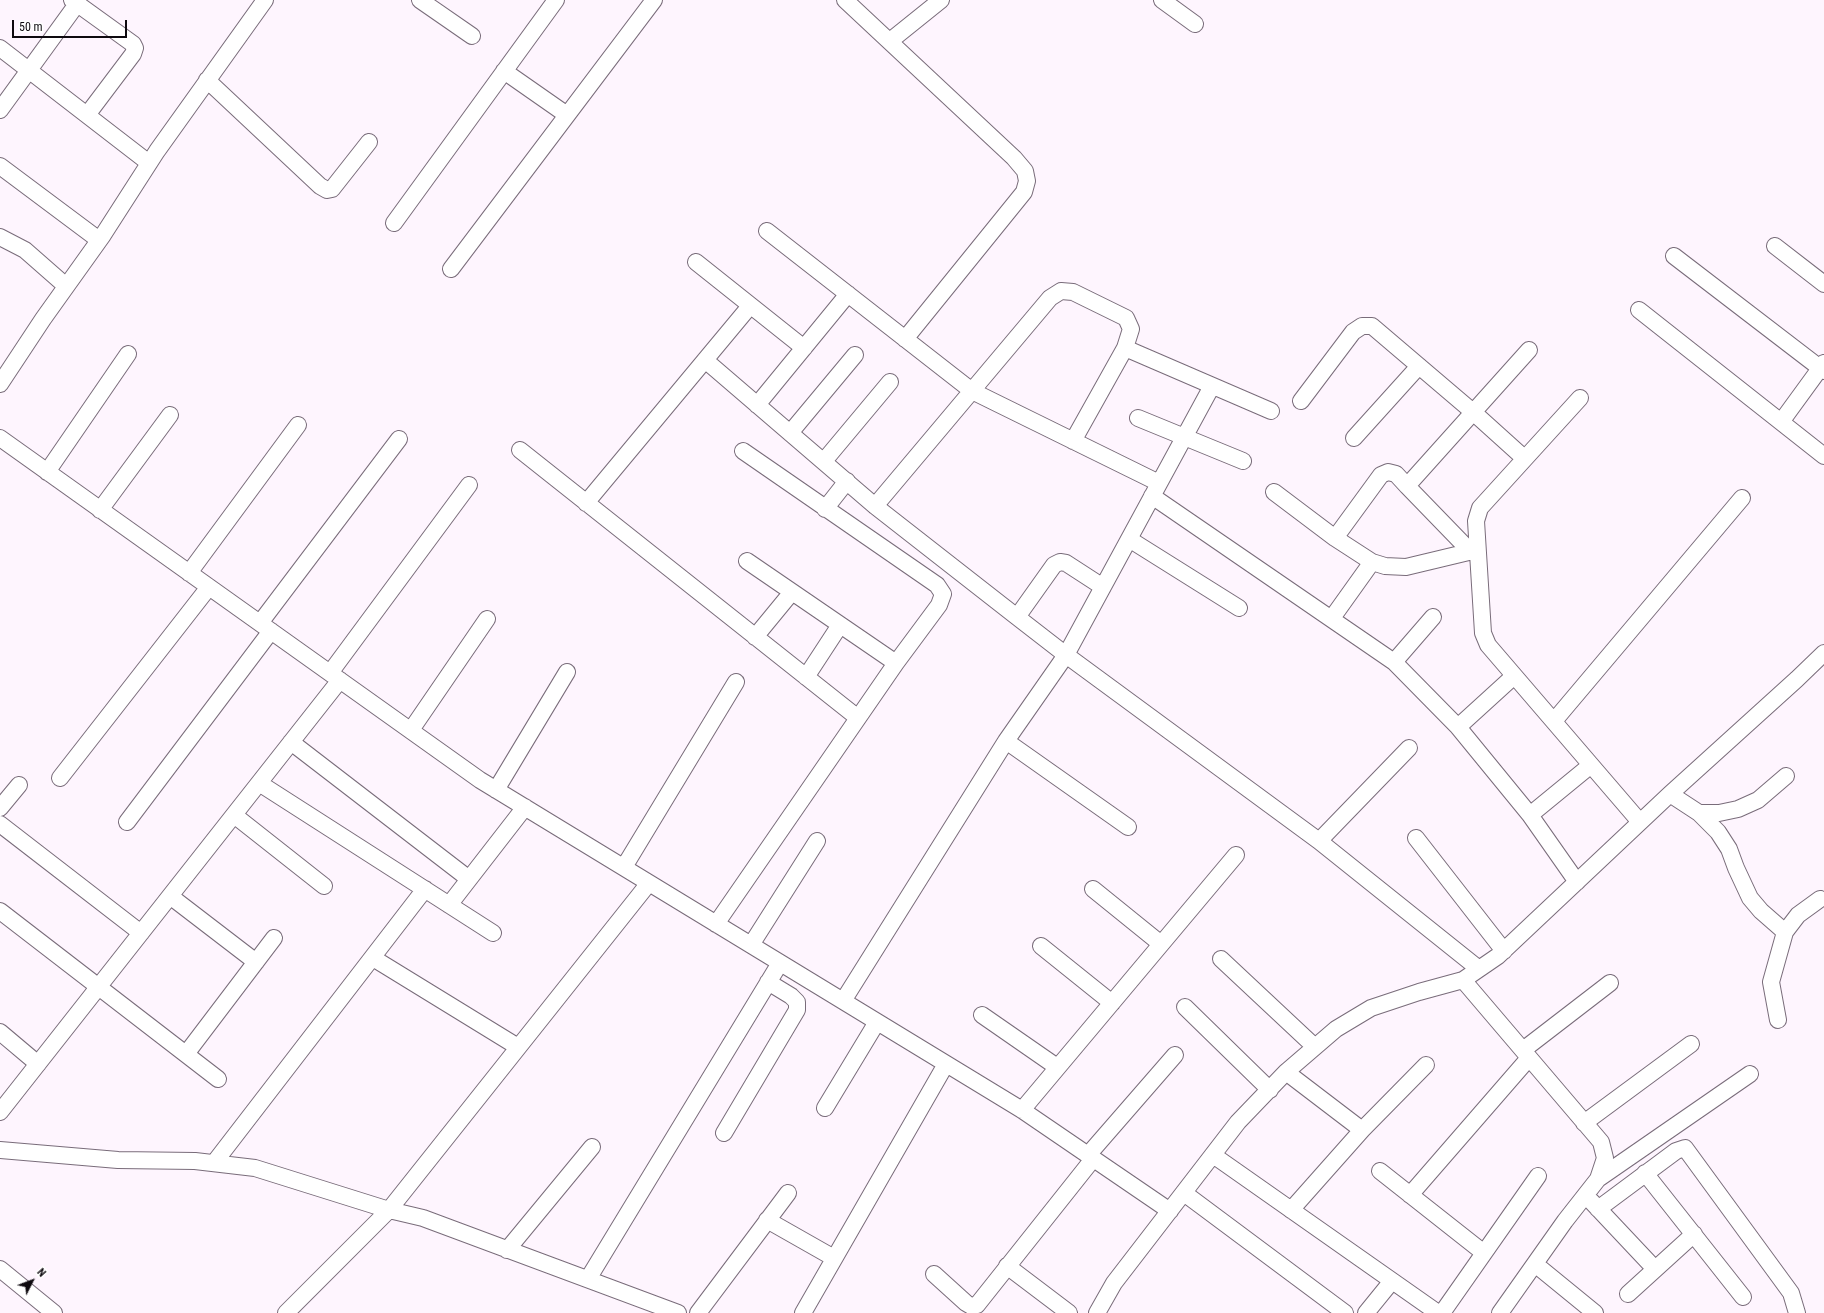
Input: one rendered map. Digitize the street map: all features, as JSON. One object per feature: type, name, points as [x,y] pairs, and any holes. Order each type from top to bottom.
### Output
[{"type":"street","points":[[0,384],[99,240],[149,163],[264,0]]},
{"type":"street","points":[[420,0],[472,36]]},
{"type":"street","points":[[394,223],[556,0]]},
{"type":"street","points":[[451,269],[654,0]]},
{"type":"street","points":[[845,0],[1014,158],[1025,171],[1027,180],[1024,192],[905,339]]},
{"type":"street","points":[[890,42],[941,0]]},
{"type":"street","points":[[1162,0],[1195,24]]},
{"type":"street","points":[[0,110],[29,70],[74,2],[133,44],[135,48],[133,54],[87,115]]},
{"type":"street","points":[[0,48],[149,163]]},
{"type":"street","points":[[504,71],[567,115]]},
{"type":"street","points":[[207,80],[320,186],[327,190],[332,189],[369,142]]},
{"type":"street","points":[[0,166],[99,240]]},
{"type":"street","points":[[767,231],[972,391],[1073,441],[1156,490],[1394,662],[1458,727],[1530,815],[1577,882]]},
{"type":"street","points":[[0,236],[25,250],[66,286]]},
{"type":"street","points":[[1775,246],[1824,284]]},
{"type":"street","points":[[1674,256],[1823,367],[1781,422]]},
{"type":"street","points":[[696,262],[804,348]]},
{"type":"street","points":[[875,506],[1050,298],[1061,291],[1073,292],[1126,318],[1131,329],[1125,348],[1073,441]]},
{"type":"street","points":[[757,405],[848,294]]},
{"type":"street","points":[[586,503],[750,306]]},
{"type":"street","points":[[1638,310],[1824,456]]},
{"type":"street","points":[[1301,401],[1353,332],[1362,326],[1372,326],[1473,412],[1524,458]]},
{"type":"street","points":[[1125,348],[1271,412]]},
{"type":"street","points":[[1408,486],[1529,350]]},
{"type":"street","points":[[47,472],[128,354]]},
{"type":"street","points":[[790,433],[855,355]]},
{"type":"street","points":[[706,360],[875,506],[1066,655],[1319,841],[1479,969]]},
{"type":"street","points":[[1354,438],[1419,366]]},
{"type":"street","points":[[824,461],[890,382]]},
{"type":"street","points":[[843,1001],[1006,741],[1066,655],[1212,386]]},
{"type":"street","points":[[1580,398],[1480,508],[1476,521],[1474,551],[1485,639],[1514,676],[1640,822]]},
{"type":"street","points":[[100,510],[170,415]]},
{"type":"street","points":[[1138,418],[1243,460]]},
{"type":"street","points":[[189,573],[298,425]]},
{"type":"street","points":[[0,438],[496,790],[1022,1110],[1170,1211]]},
{"type":"street","points":[[127,822],[399,439]]},
{"type":"street","points":[[520,450],[858,718]]},
{"type":"street","points":[[716,924],[896,663],[939,605],[943,594],[937,585],[743,451]]},
{"type":"street","points":[[1335,538],[1381,475],[1388,472],[1396,474],[1474,551]]},
{"type":"street","points":[[825,509],[847,481]]},
{"type":"street","points":[[0,1112],[291,742],[335,676],[469,485]]},
{"type":"street","points":[[1274,492],[1335,538],[1372,562],[1385,566],[1406,568],[1474,551]]},
{"type":"street","points":[[1554,721],[1742,498]]},
{"type":"street","points":[[1129,539],[1239,608]]},
{"type":"street","points":[[747,561],[896,663]]},
{"type":"street","points":[[1017,617],[1054,565],[1060,562],[1066,563],[1103,587]]},
{"type":"street","points":[[1332,618],[1372,562]]},
{"type":"street","points":[[60,778],[209,587]]},
{"type":"street","points":[[755,637],[792,592]]},
{"type":"street","points":[[1394,662],[1433,617]]},
{"type":"street","points":[[411,730],[487,619]]},
{"type":"street","points":[[806,677],[840,625]]},
{"type":"street","points":[[1097,1313],[1114,1283],[1238,1122],[1286,1072],[1336,1029],[1371,1008],[1419,992],[1463,980],[1504,951],[1670,794],[1824,653]]},
{"type":"street","points":[[496,790],[567,672]]},
{"type":"street","points":[[1458,727],[1514,676]]},
{"type":"street","points":[[624,867],[736,682]]},
{"type":"street","points":[[1006,741],[1128,827]]},
{"type":"street","points":[[291,742],[469,879]]},
{"type":"street","points":[[1319,841],[1408,748]]},
{"type":"street","points":[[1530,815],[1591,765]]},
{"type":"street","points":[[1699,813],[1719,813],[1738,809],[1758,800],[1786,776]]},
{"type":"street","points":[[259,783],[493,933]]},
{"type":"street","points":[[0,808],[19,785]]},
{"type":"street","points":[[1670,794],[1699,813],[1718,832],[1729,849],[1738,874],[1750,898],[1761,911],[1785,932]]},
{"type":"street","points":[[449,905],[525,807]]},
{"type":"street","points":[[234,815],[324,886]]},
{"type":"street","points":[[0,824],[141,933]]},
{"type":"street","points":[[1416,838],[1504,951]]},
{"type":"street","points":[[751,945],[817,841]]},
{"type":"street","points":[[1022,1110],[1236,855]]},
{"type":"street","points":[[286,1313],[389,1210],[649,883]]},
{"type":"street","points":[[214,1163],[425,889]]},
{"type":"street","points":[[1093,889],[1161,944]]},
{"type":"street","points":[[170,896],[256,962]]},
{"type":"street","points":[[1778,1020],[1771,982],[1785,932],[1798,915],[1820,899]]},
{"type":"street","points":[[0,911],[218,1079]]},
{"type":"street","points":[[186,1054],[274,938]]},
{"type":"street","points":[[1041,946],[1112,1003]]},
{"type":"street","points":[[373,958],[518,1047]]},
{"type":"street","points":[[1221,959],[1316,1047]]},
{"type":"street","points":[[588,1279],[780,963]]},
{"type":"street","points":[[1463,980],[1601,1142],[1605,1158],[1598,1179],[1500,1313]]},
{"type":"street","points":[[724,1133],[797,1010],[797,1002],[791,996],[768,982]]},
{"type":"street","points":[[1410,1195],[1526,1054],[1610,983]]},
{"type":"street","points":[[1184,1007],[1270,1090]]},
{"type":"street","points":[[982,1015],[1058,1067]]},
{"type":"street","points":[[825,1108],[877,1022]]},
{"type":"street","points":[[0,1032],[38,1064]]},
{"type":"street","points":[[1584,1123],[1691,1044]]},
{"type":"street","points":[[934,1274],[971,1306],[977,1305],[1090,1157],[1175,1054]]},
{"type":"street","points":[[803,1313],[946,1064]]},
{"type":"street","points":[[1291,1210],[1362,1130],[1426,1065]]},
{"type":"street","points":[[1286,1072],[1362,1130]]},
{"type":"street","points":[[1598,1179],[1750,1074]]},
{"type":"street","points":[[507,1250],[592,1147]]},
{"type":"street","points":[[1598,1209],[1676,1151],[1685,1148],[1791,1293],[1797,1313]]},
{"type":"street","points":[[0,1150],[118,1160],[214,1163],[255,1168],[389,1210],[423,1218],[678,1313]]},
{"type":"street","points":[[1213,1155],[1438,1313]]},
{"type":"street","points":[[1380,1171],[1484,1253]]},
{"type":"street","points":[[1645,1173],[1743,1297]]},
{"type":"street","points":[[1442,1313],[1538,1176]]},
{"type":"street","points":[[698,1313],[788,1193]]},
{"type":"street","points":[[1184,1193],[1345,1313]]},
{"type":"street","points":[[1586,1195],[1655,1269]]},
{"type":"street","points":[[767,1220],[834,1258]]},
{"type":"street","points":[[1628,1294],[1694,1234]]},
{"type":"street","points":[[1535,1264],[1595,1313]]},
{"type":"street","points":[[1007,1266],[1069,1313]]},
{"type":"street","points":[[0,1269],[54,1313]]},
{"type":"street","points":[[1366,1313],[1392,1280]]}]
